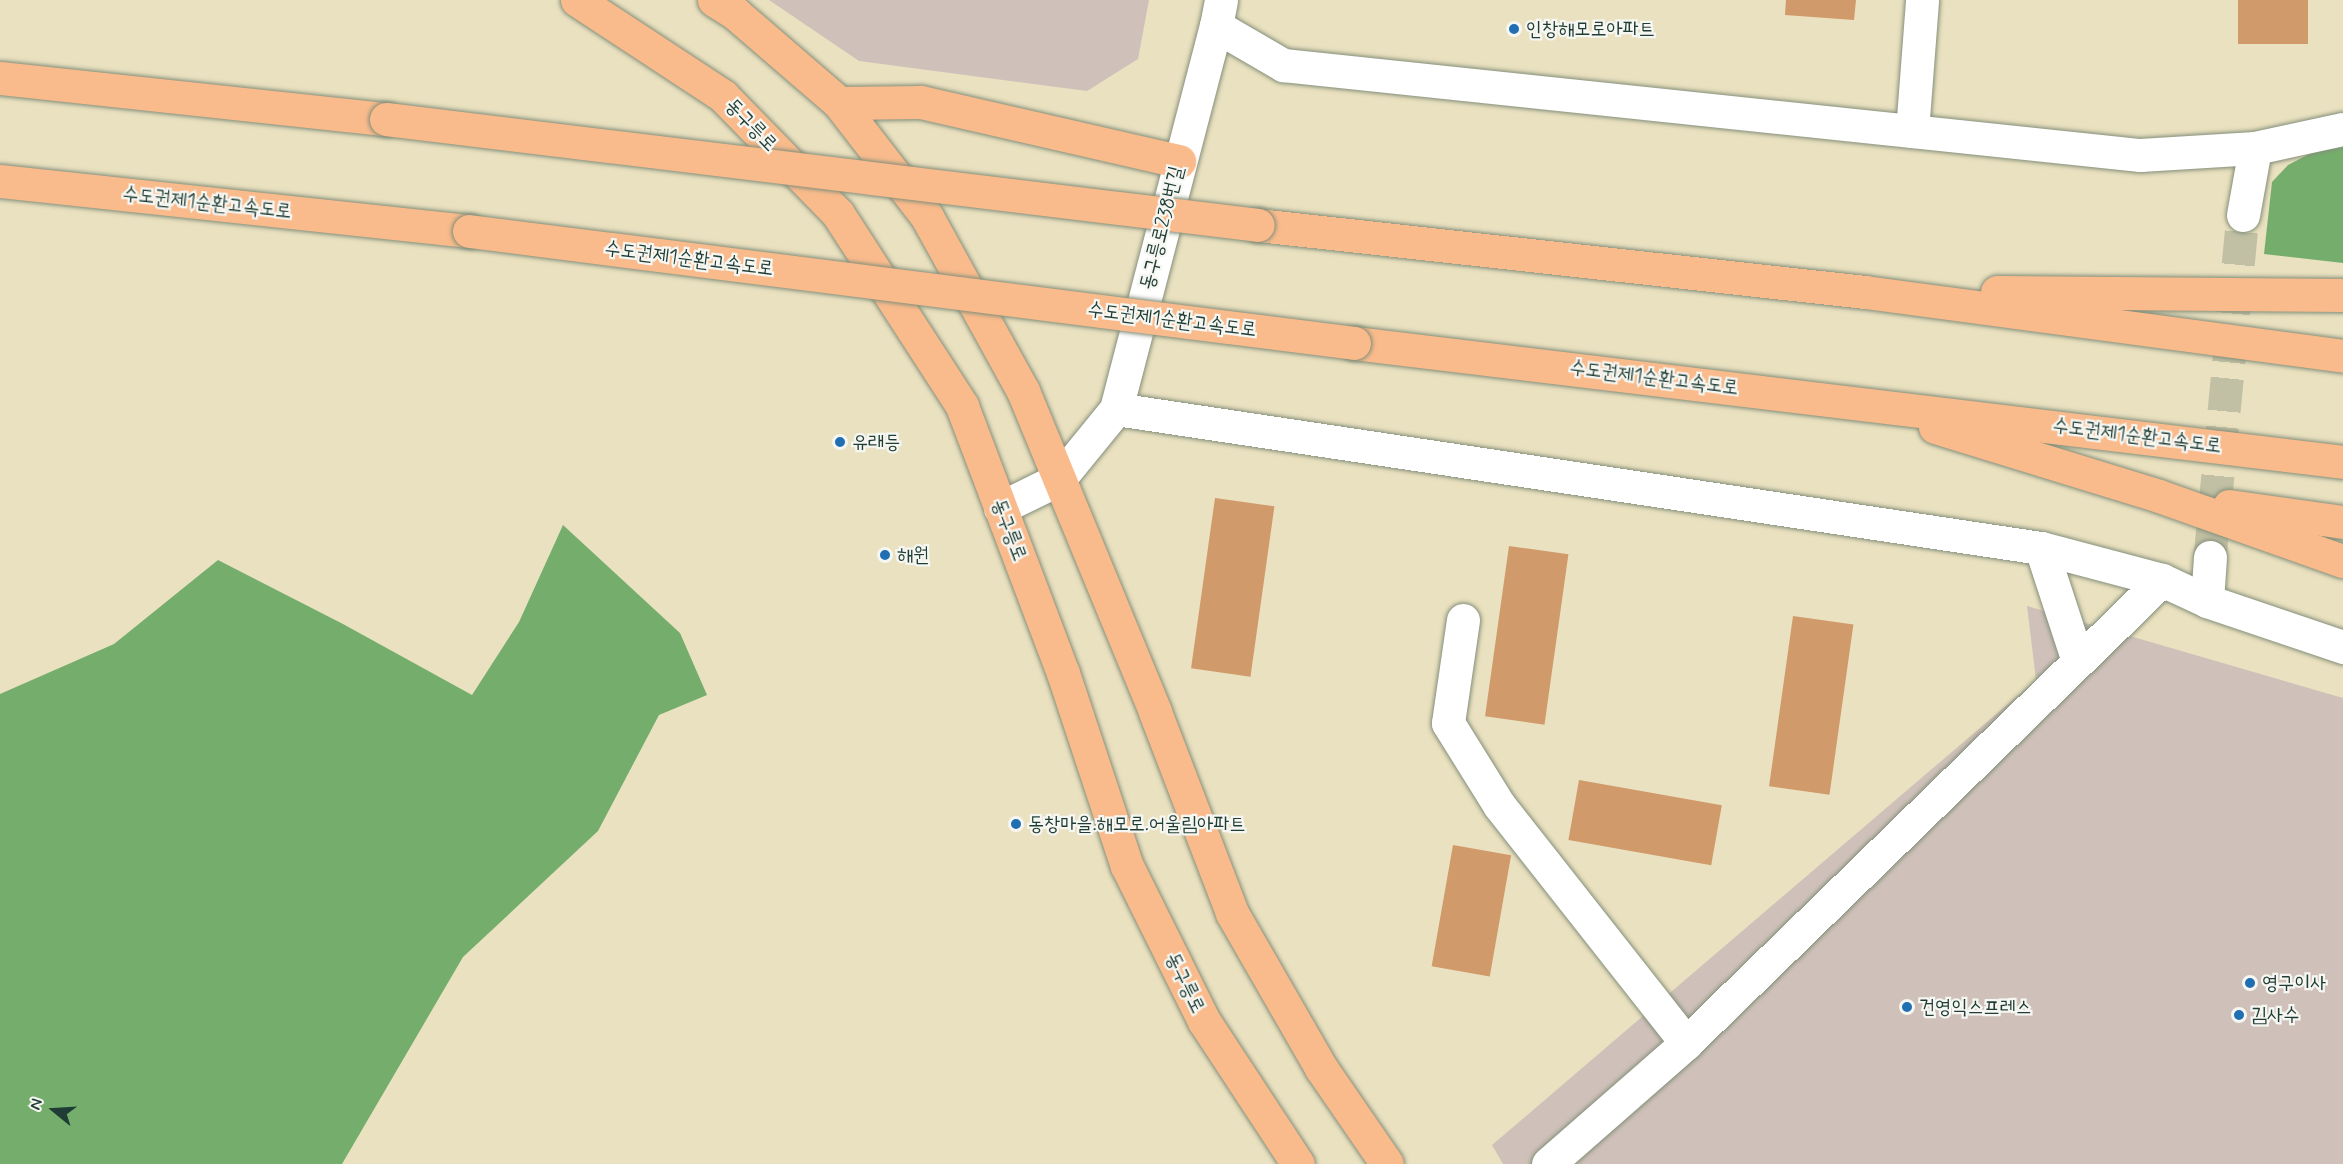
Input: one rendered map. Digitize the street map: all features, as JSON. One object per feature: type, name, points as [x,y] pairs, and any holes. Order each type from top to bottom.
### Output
[{"type":"main road","name":"동구릉로","points":[[578,0],[723,96],[838,214],[962,406],[1063,673],[1127,866],[1204,1022],[1298,1164]]},
{"type":"main road","points":[[714,0],[736,14],[839,103],[927,217],[1023,391],[1155,712],[1232,913],[1321,1068],[1387,1164]]},
{"type":"main road","points":[[0,78],[386,119],[1258,225],[1865,292],[2343,356]]},
{"type":"main road","points":[[839,103],[921,102],[1179,161]]},
{"type":"main road","name":"수도권제1순환고속도로","points":[[0,180],[469,231],[1354,343],[2343,462]]},
{"type":"main road","points":[[1865,292],[2343,295]]},
{"type":"main road","points":[[1851,401],[2159,496],[2343,561]]},
{"type":"main road","points":[[2159,496],[2343,522]]},
{"type":"street","points":[[1912,131],[1922,0]]},
{"type":"street","name":"동구릉로238번길","points":[[1000,508],[1059,479],[1116,409],[1219,13]]},
{"type":"street","points":[[1219,13],[1283,65],[2140,155],[2256,148],[2343,129]]},
{"type":"street","points":[[2243,215],[2256,148]]},
{"type":"street","points":[[1116,409],[2042,548],[2162,580],[2207,602],[2343,647]]},
{"type":"street","points":[[2042,548],[2078,661]]},
{"type":"street","points":[[2207,602],[2210,557]]},
{"type":"street","points":[[1548,1164],[1686,1043],[2162,580]]},
{"type":"street","points":[[1463,620],[1448,723],[1499,806],[1686,1043]]},
{"type":"shaded area","points":[[769,0],[1149,0],[1138,59],[1087,91],[859,61]]},
{"type":"shaded area","points":[[2027,606],[2343,698],[2343,1164],[1503,1164],[1492,1145],[2036,680]]},
{"type":"green space","points":[[2343,147],[2343,263],[2264,254],[2272,182],[2288,165],[2313,152]]},
{"type":"green space","points":[[563,525],[680,633],[707,695],[659,715],[598,831],[463,957],[342,1164],[0,1164],[0,694],[114,644],[218,560],[343,624],[472,695],[519,622]]},
{"type":"building","points":[[1786,0],[1856,0],[1854,20],[1785,15]]},
{"type":"building","points":[[2238,0],[2308,0],[2308,44],[2238,44]]},
{"type":"building","points":[[1215,498],[1274,506],[1250,677],[1191,668]]},
{"type":"building","points":[[1509,546],[1568,554],[1544,725],[1485,716]]},
{"type":"building","points":[[1793,616],[1853,624],[1829,795],[1769,786]]},
{"type":"building","points":[[1579,780],[1722,805],[1711,865],[1568,840]]},
{"type":"building","points":[[1453,845],[1511,855],[1490,976],[1432,966]]},
{"type":"tunnel","points":[[2210,557],[2243,215]]},
{"type":"place","name":"인창해모로아파트","points":[[1514,29]]},
{"type":"place","name":"유래등","points":[[840,442]]},
{"type":"place","name":"해원","points":[[885,555]]},
{"type":"place","name":"동창마을.해모로.어울림아파트","points":[[1016,824]]},
{"type":"place","name":"영구이사","points":[[2250,983]]},
{"type":"place","name":"건영익스프레스","points":[[1907,1007]]},
{"type":"place","name":"김사수","points":[[2239,1015]]}]
